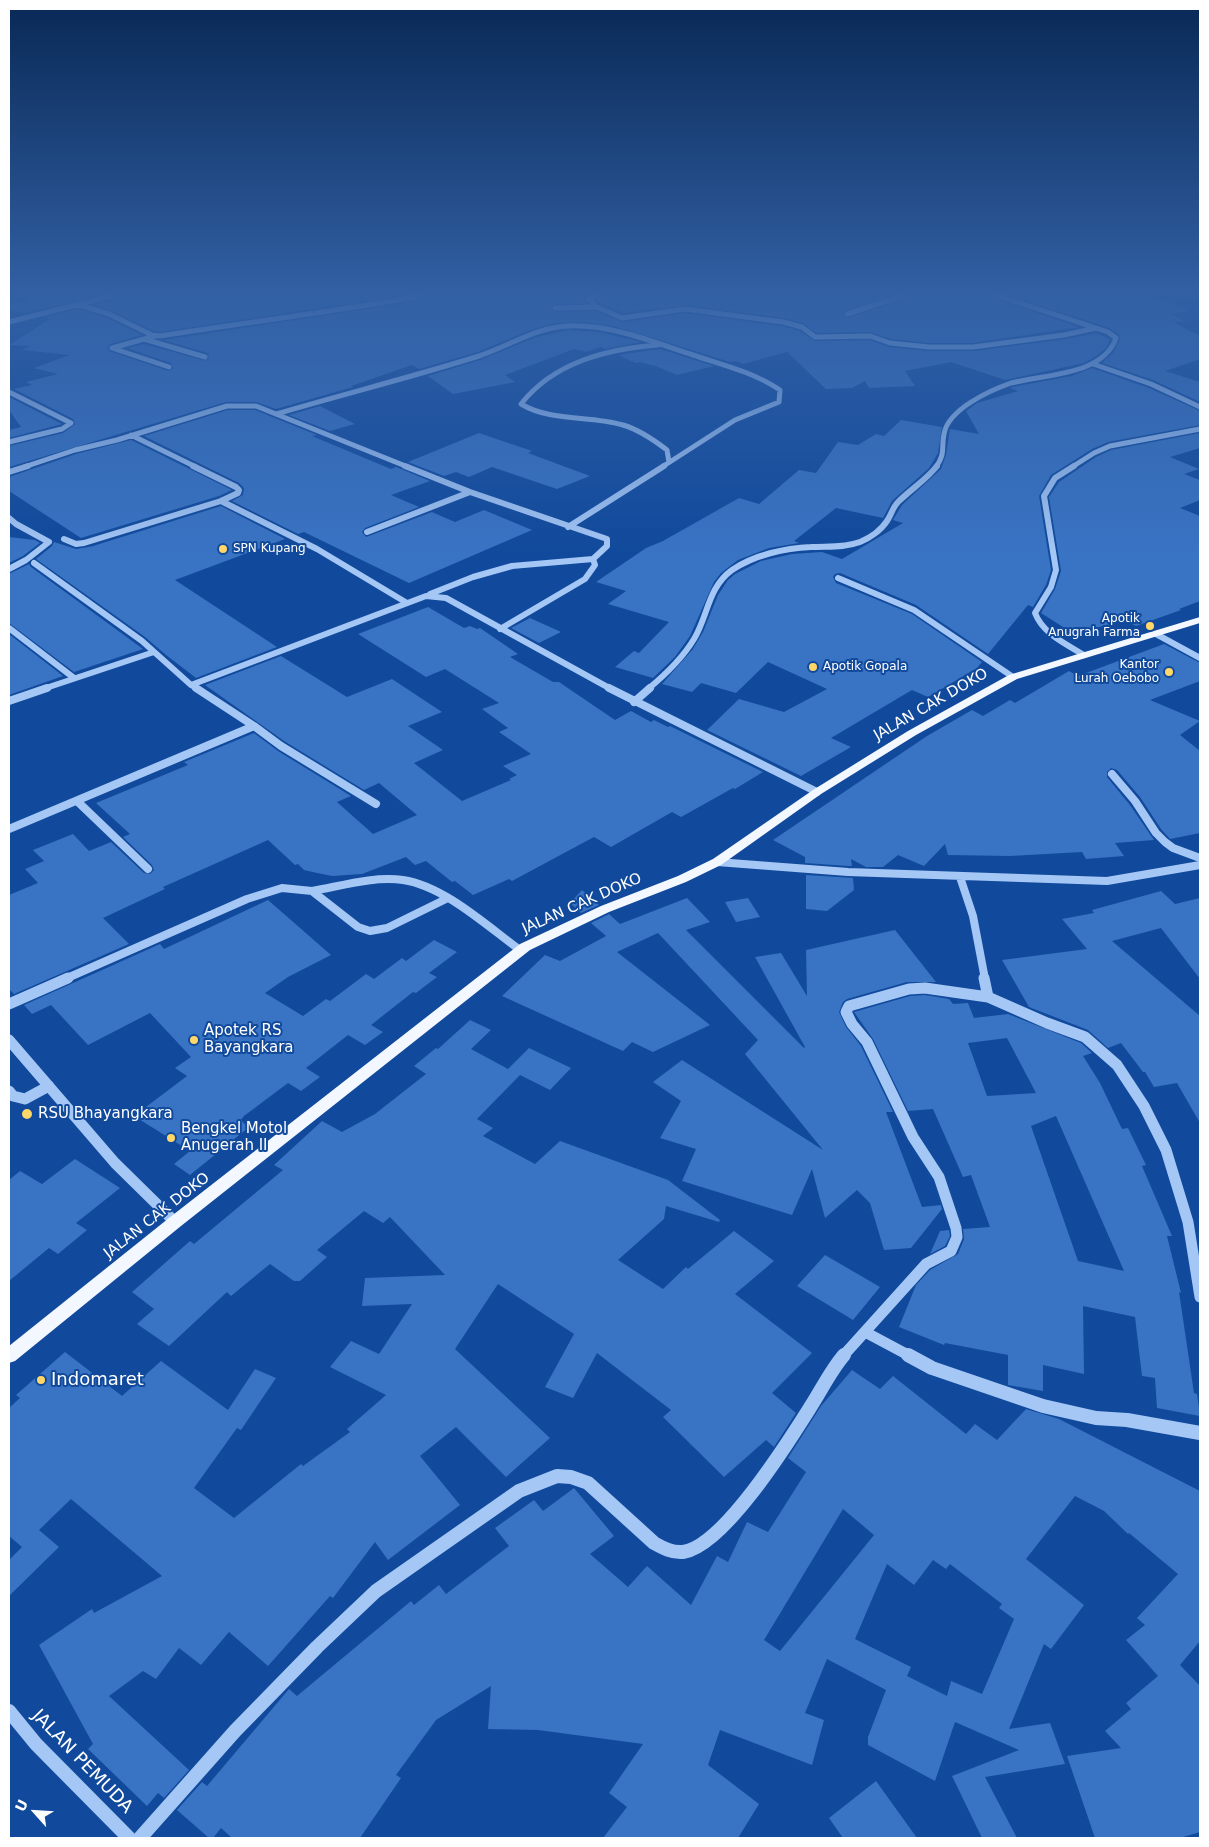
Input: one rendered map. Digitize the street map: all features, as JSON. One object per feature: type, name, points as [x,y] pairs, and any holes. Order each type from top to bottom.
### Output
[{"type":"main road","name":"JALAN CAK DOKO","points":[[9,1356],[175,1222],[520,950],[605,909],[682,879],[717,862],[817,792],[912,734],[1013,676],[1200,620]]},
{"type":"street","points":[[276,414],[386,382]]},
{"type":"street","points":[[542,382],[535,386],[521,404],[526,408],[591,418],[631,427],[648,436],[667,450],[669,462]]},
{"type":"street","points":[[568,527],[736,420],[779,402],[780,390],[770,382]]},
{"type":"street","points":[[634,702],[664,675],[686,650],[700,629],[714,589],[722,578],[744,563],[797,548],[844,547],[869,538],[888,522],[894,507],[904,495],[916,488],[943,456],[944,432],[949,420],[986,392],[1017,382]]},
{"type":"street","points":[[1146,382],[1200,407]]},
{"type":"street","points":[[9,392],[71,423],[62,429],[9,442]]},
{"type":"street","points":[[9,472],[75,450],[131,436],[227,406],[256,406],[470,492],[568,527],[600,535],[608,539],[607,546],[593,559],[512,566],[473,577],[191,686]]},
{"type":"street","points":[[1084,655],[1046,630],[1036,620],[1035,614],[1055,580],[1056,570],[1044,496],[1054,478],[1094,453],[1110,446],[1200,429]]},
{"type":"street","points":[[64,539],[76,544],[84,544],[222,501],[238,493],[239,490],[131,436]]},
{"type":"street","points":[[367,532],[470,492]]},
{"type":"street","points":[[222,501],[316,549],[407,603]]},
{"type":"street","points":[[9,518],[16,524],[49,542],[26,560],[9,569]]},
{"type":"street","points":[[500,629],[585,579],[595,565],[593,559]]},
{"type":"street","points":[[34,563],[142,641],[191,686],[254,726],[281,746],[376,804]]},
{"type":"street","points":[[838,578],[914,610],[1013,676]]},
{"type":"street","points":[[426,596],[446,598],[634,702],[817,792]]},
{"type":"street","points":[[9,628],[74,678]]},
{"type":"street","points":[[1156,634],[1200,658]]},
{"type":"street","points":[[9,701],[154,652]]},
{"type":"street","points":[[9,829],[254,726]]},
{"type":"street","points":[[1112,774],[1135,801],[1156,833],[1165,842],[1173,848],[1200,858]]},
{"type":"street","points":[[77,801],[148,870]]},
{"type":"street","points":[[717,862],[848,872],[1107,881],[1200,865]]},
{"type":"street","points":[[960,877],[973,916],[988,997]]},
{"type":"street","points":[[9,1004],[246,899],[282,888],[312,891],[389,880],[403,880],[424,886],[446,899],[520,950]]},
{"type":"street","points":[[312,891],[358,926],[370,931],[387,928],[446,899]]},
{"type":"street","points":[[140,1838],[235,1731],[317,1647],[376,1591],[518,1491],[557,1476],[571,1477],[588,1483],[654,1543],[666,1550],[682,1552],[697,1547],[717,1532],[740,1509],[801,1423],[841,1359],[926,1264],[951,1251],[957,1237],[956,1228],[939,1177],[913,1137],[867,1042],[852,1024],[846,1012],[848,1006],[909,989],[925,988],[988,997],[1047,1023],[1085,1037],[1102,1050],[1117,1066],[1144,1106],[1166,1150],[1188,1222],[1200,1297]]},
{"type":"street","points":[[9,1040],[116,1163],[175,1222]]},
{"type":"street","points":[[9,1091],[13,1096],[25,1099],[49,1086]]},
{"type":"street","points":[[865,1332],[932,1368],[1043,1406],[1096,1418],[1127,1420],[1200,1433]]},
{"type":"street","name":"JALAN PEMUDA","points":[[9,1711],[36,1744],[129,1838]]},
{"type":"building","points":[[26,382],[362,382],[351,386],[353,387],[276,409],[256,402],[226,402],[9,467],[9,446],[63,433],[75,424],[73,419],[14,389],[32,385]]},
{"type":"building","points":[[437,382],[514,382],[453,394]]},
{"type":"building","points":[[819,382],[863,382],[852,388],[826,389]]},
{"type":"building","points":[[866,382],[912,382],[915,386],[869,388]]},
{"type":"building","points":[[1038,382],[1132,382],[1200,411],[1200,425],[1108,442],[1092,449],[1051,475],[1039,496],[1051,570],[1046,585],[1033,607],[1028,605],[988,654],[916,605],[840,573],[835,574],[833,577],[836,583],[912,614],[982,662],[977,668],[928,697],[912,690],[831,738],[851,747],[801,776],[707,730],[739,699],[784,712],[827,689],[768,662],[736,693],[701,683],[692,692],[662,684],[693,649],[703,632],[718,595],[728,580],[735,574],[761,561],[792,554],[822,552],[842,559],[903,523],[893,520],[902,505],[941,469],[946,455],[950,429],[979,434],[966,411],[977,403],[1018,391],[1010,388]]},
{"type":"building","points":[[1158,382],[1200,382],[1200,402]]},
{"type":"building","points":[[9,397],[62,424],[9,438],[9,430],[21,427],[9,410]]},
{"type":"building","points":[[320,406],[355,424],[330,431],[289,415]]},
{"type":"building","points":[[228,410],[255,410],[317,435],[312,436],[391,469],[396,467],[430,481],[391,495],[419,507],[365,528],[362,532],[366,537],[432,512],[455,522],[484,510],[532,530],[409,583],[304,532],[298,534],[232,501],[243,495],[244,488],[239,483],[144,436]]},
{"type":"building","points":[[901,420],[942,427],[938,453],[929,468],[892,501],[883,518],[836,508],[794,541],[799,543],[769,548],[738,560],[721,573],[714,582],[690,636],[675,657],[653,678],[615,667],[634,651],[639,653],[669,622],[608,604],[626,591],[596,582],[646,548],[663,541],[739,498],[759,504],[799,470],[816,473],[838,442],[858,445],[876,434],[884,436]]},
{"type":"building","points":[[479,433],[532,451],[528,453],[590,476],[557,489],[492,467],[469,477],[456,472],[444,476],[408,462]]},
{"type":"building","points":[[1200,433],[1200,448],[1170,457],[1199,469],[1184,474],[1200,480],[1200,500],[1180,508],[1200,516],[1200,601],[1136,626],[1124,620],[1074,634],[1041,613],[1055,589],[1061,571],[1049,497],[1059,482],[1096,457],[1111,450]]},
{"type":"building","points":[[131,440],[232,490],[219,496],[81,538],[9,491],[9,477],[76,454]]},
{"type":"building","points":[[221,506],[285,539],[175,580],[277,647],[196,678],[145,637],[36,559],[52,546],[54,542],[76,549],[94,546]]},
{"type":"building","points":[[9,537],[35,540],[40,543],[23,556],[9,563]]},
{"type":"building","points":[[29,564],[143,649],[74,672],[9,623],[9,574]]},
{"type":"building","points":[[428,607],[464,628],[470,626],[477,629],[480,628],[518,654],[510,657],[553,682],[559,682],[615,720],[631,711],[651,722],[654,720],[668,727],[670,726],[763,772],[681,817],[672,812],[611,847],[594,837],[512,881],[509,879],[473,895],[455,881],[452,882],[426,861],[415,865],[406,857],[362,874],[332,876],[304,870],[298,864],[295,865],[268,840],[163,887],[165,889],[103,918],[129,944],[14,994],[9,989],[9,895],[38,883],[25,869],[44,861],[33,850],[73,834],[89,851],[111,842],[144,873],[150,874],[154,870],[152,865],[123,837],[130,834],[96,803],[188,765],[184,762],[254,733],[278,751],[351,796],[337,802],[373,834],[417,815],[379,783],[364,790],[284,741],[205,685],[281,656],[347,697],[392,679],[442,712],[408,726],[443,750],[414,763],[462,801],[511,780],[509,779],[517,775],[503,766],[531,754],[499,732],[508,728],[482,709],[499,703],[445,669],[426,677],[358,634]]},
{"type":"building","points":[[530,618],[561,632],[539,643],[511,628]]},
{"type":"building","points":[[9,634],[63,676],[9,695]]},
{"type":"building","points":[[1164,644],[1200,663],[1200,681],[1150,700],[1200,721],[1180,735],[1200,751],[1200,833],[1170,839],[1161,829],[1140,797],[1117,770],[1111,768],[1107,772],[1107,777],[1130,805],[1154,840],[1115,843],[1124,856],[1086,859],[1082,852],[1010,856],[948,855],[945,844],[924,866],[898,855],[883,867],[866,867],[851,859],[852,866],[805,863],[805,857],[773,840],[927,736],[972,710],[983,716],[1010,700],[1015,703],[1069,671],[1078,676]]},
{"type":"building","points":[[806,875],[853,878],[854,890],[827,911],[806,909]]},
{"type":"building","points":[[582,890],[599,905],[581,913],[570,903]]},
{"type":"building","points":[[1161,891],[1175,904],[1200,898],[1200,979],[1161,928],[1112,941],[1200,1016],[1200,1123],[1177,1083],[1154,1087],[1145,1072],[1143,1072],[1121,1043],[1108,1048],[1088,1030],[1029,1007],[1002,960],[1087,949],[1062,919],[1094,913],[1092,910]]},
{"type":"building","points":[[687,898],[710,922],[686,930],[804,1048],[755,957],[781,953],[807,996],[806,950],[895,930],[936,982],[907,982],[847,999],[843,1002],[839,1012],[846,1027],[861,1046],[893,1112],[886,1112],[922,1207],[941,1205],[942,1209],[911,1248],[884,1250],[870,1203],[857,1190],[825,1218],[812,1169],[792,1215],[682,1181],[696,1149],[660,1138],[681,1101],[653,1082],[682,1060],[823,1150],[745,1054],[758,1040],[658,933],[617,952],[710,1025],[653,1052],[632,1042],[623,1051],[502,996],[545,955],[560,961],[606,936],[591,923],[609,914],[620,924]]},
{"type":"building","points":[[748,898],[760,917],[736,922],[725,902]]},
{"type":"building","points":[[268,900],[331,955],[288,977],[265,993],[303,1016],[326,999],[330,1001],[366,974],[374,979],[402,958],[406,961],[434,940],[457,952],[429,973],[437,977],[416,993],[413,992],[371,1025],[383,1032],[365,1045],[348,1035],[306,1068],[320,1077],[301,1091],[288,1083],[244,1116],[241,1120],[248,1128],[190,1175],[174,1164],[190,1151],[134,1116],[187,1076],[175,1068],[191,1057],[150,1013],[88,1045],[51,1005],[32,1014],[24,1005],[160,944],[164,949]]},
{"type":"building","points":[[925,995],[949,999],[953,1004],[968,1003],[974,1018],[1008,1014],[1081,1043],[1092,1053],[1083,1056],[1100,1083],[1122,1129],[1128,1128],[1146,1165],[1142,1166],[1172,1236],[1167,1236],[1181,1293],[1179,1292],[1194,1393],[1197,1394],[1200,1416],[1157,1408],[1155,1378],[1142,1376],[1135,1317],[1083,1306],[1084,1374],[1043,1365],[1043,1391],[1008,1385],[1008,1355],[945,1343],[944,1345],[899,1327],[916,1285],[930,1270],[958,1254],[964,1239],[963,1229],[990,1227],[971,1175],[963,1177],[933,1109],[908,1111],[873,1039],[854,1012],[910,996]],"holes":[[[1007,1038],[1036,1093],[987,1096],[968,1043]],[[1056,1116],[1124,1271],[1078,1261],[1031,1126]]]},
{"type":"building","points":[[470,1020],[491,1030],[471,1049],[508,1069],[529,1048],[571,1068],[550,1090],[520,1075],[477,1119],[493,1128],[483,1136],[535,1164],[560,1141],[668,1180],[720,1220],[719,1222],[666,1206],[664,1219],[618,1260],[663,1289],[686,1267],[688,1269],[734,1231],[774,1261],[735,1294],[812,1353],[772,1393],[796,1413],[774,1447],[766,1440],[724,1477],[663,1417],[671,1410],[597,1353],[573,1398],[545,1387],[574,1334],[498,1284],[455,1349],[550,1438],[506,1477],[456,1427],[420,1456],[460,1505],[388,1560],[375,1542],[333,1598],[330,1596],[268,1666],[229,1632],[201,1665],[179,1648],[156,1679],[143,1671],[109,1696],[189,1770],[164,1798],[158,1793],[147,1806],[88,1749],[93,1744],[39,1645],[92,1609],[94,1613],[162,1576],[71,1499],[39,1530],[59,1547],[9,1596],[9,1560],[22,1547],[9,1536],[9,1408],[20,1398],[16,1395],[65,1352],[122,1396],[161,1361],[228,1410],[255,1369],[276,1378],[241,1430],[237,1428],[194,1488],[234,1518],[301,1464],[303,1466],[350,1432],[347,1429],[386,1395],[330,1367],[351,1341],[379,1354],[412,1304],[362,1306],[365,1278],[445,1275],[390,1217],[383,1223],[364,1211],[317,1250],[327,1257],[300,1281],[294,1281],[270,1264],[231,1296],[227,1292],[169,1346],[137,1324],[154,1309],[132,1292],[190,1241],[194,1244],[283,1170],[274,1165],[322,1121],[342,1132],[375,1114],[426,1074],[414,1066],[436,1048],[438,1049]]},
{"type":"building","points":[[75,1159],[120,1188],[76,1223],[87,1230],[58,1254],[49,1248],[9,1281],[9,1180],[20,1171],[42,1184]]},
{"type":"building","points":[[949,1230],[950,1236],[945,1246],[930,1254],[940,1231]]},
{"type":"building","points":[[825,1255],[880,1287],[853,1320],[797,1286]]},
{"type":"building","points":[[852,1370],[880,1389],[893,1376],[966,1434],[975,1424],[997,1440],[1026,1409],[1059,1419],[1200,1491],[1200,1641],[1180,1665],[1200,1686],[1200,1832],[1180,1838],[1095,1838],[1067,1756],[1121,1748],[1105,1731],[1131,1709],[1126,1703],[1158,1676],[1126,1640],[1145,1625],[1137,1618],[1178,1574],[1128,1534],[1104,1511],[1075,1496],[1026,1559],[1084,1605],[1051,1649],[1044,1644],[1009,1729],[1050,1723],[1065,1764],[985,1777],[1017,1838],[982,1838],[952,1776],[1019,1750],[955,1722],[935,1781],[868,1745],[868,1737],[886,1690],[827,1659],[805,1713],[824,1720],[812,1765],[720,1730],[708,1765],[759,1804],[738,1838],[603,1838],[627,1807],[609,1793],[643,1744],[538,1730],[488,1729],[491,1686],[436,1720],[396,1775],[401,1778],[360,1838],[232,1838],[221,1828],[213,1838],[209,1838],[177,1810],[202,1782],[207,1786],[289,1689],[297,1696],[411,1601],[414,1605],[439,1585],[446,1594],[509,1546],[495,1528],[534,1500],[543,1511],[574,1488],[614,1536],[590,1554],[628,1587],[647,1566],[691,1605],[717,1556],[728,1562],[747,1522],[768,1532],[806,1472],[788,1458],[821,1406]],"holes":[[[843,1509],[874,1535],[780,1651],[764,1640]],[[933,1560],[946,1569],[950,1564],[1002,1604],[999,1608],[1014,1619],[982,1694],[951,1681],[947,1696],[907,1676],[911,1667],[855,1639],[887,1564],[914,1585]]]},
{"type":"building","points":[[876,1781],[917,1838],[843,1838],[829,1818]]},
{"type":"place","name":"SPN Kupang","points":[[223,549]]},
{"type":"place","name":"Apotik Anugrah Farma","points":[[1150,626]]},
{"type":"place","name":"Apotik Gopala","points":[[813,667]]},
{"type":"place","name":"Kantor Lurah Oebobo","points":[[1169,672]]},
{"type":"place","name":"Apotek RS Bayangkara","points":[[194,1040]]},
{"type":"place","name":"RSU Bhayangkara","points":[[27,1114]]},
{"type":"place","name":"Bengkel Motol Anugerah II","points":[[171,1138]]},
{"type":"place","name":"Indomaret","points":[[41,1380]]}]
